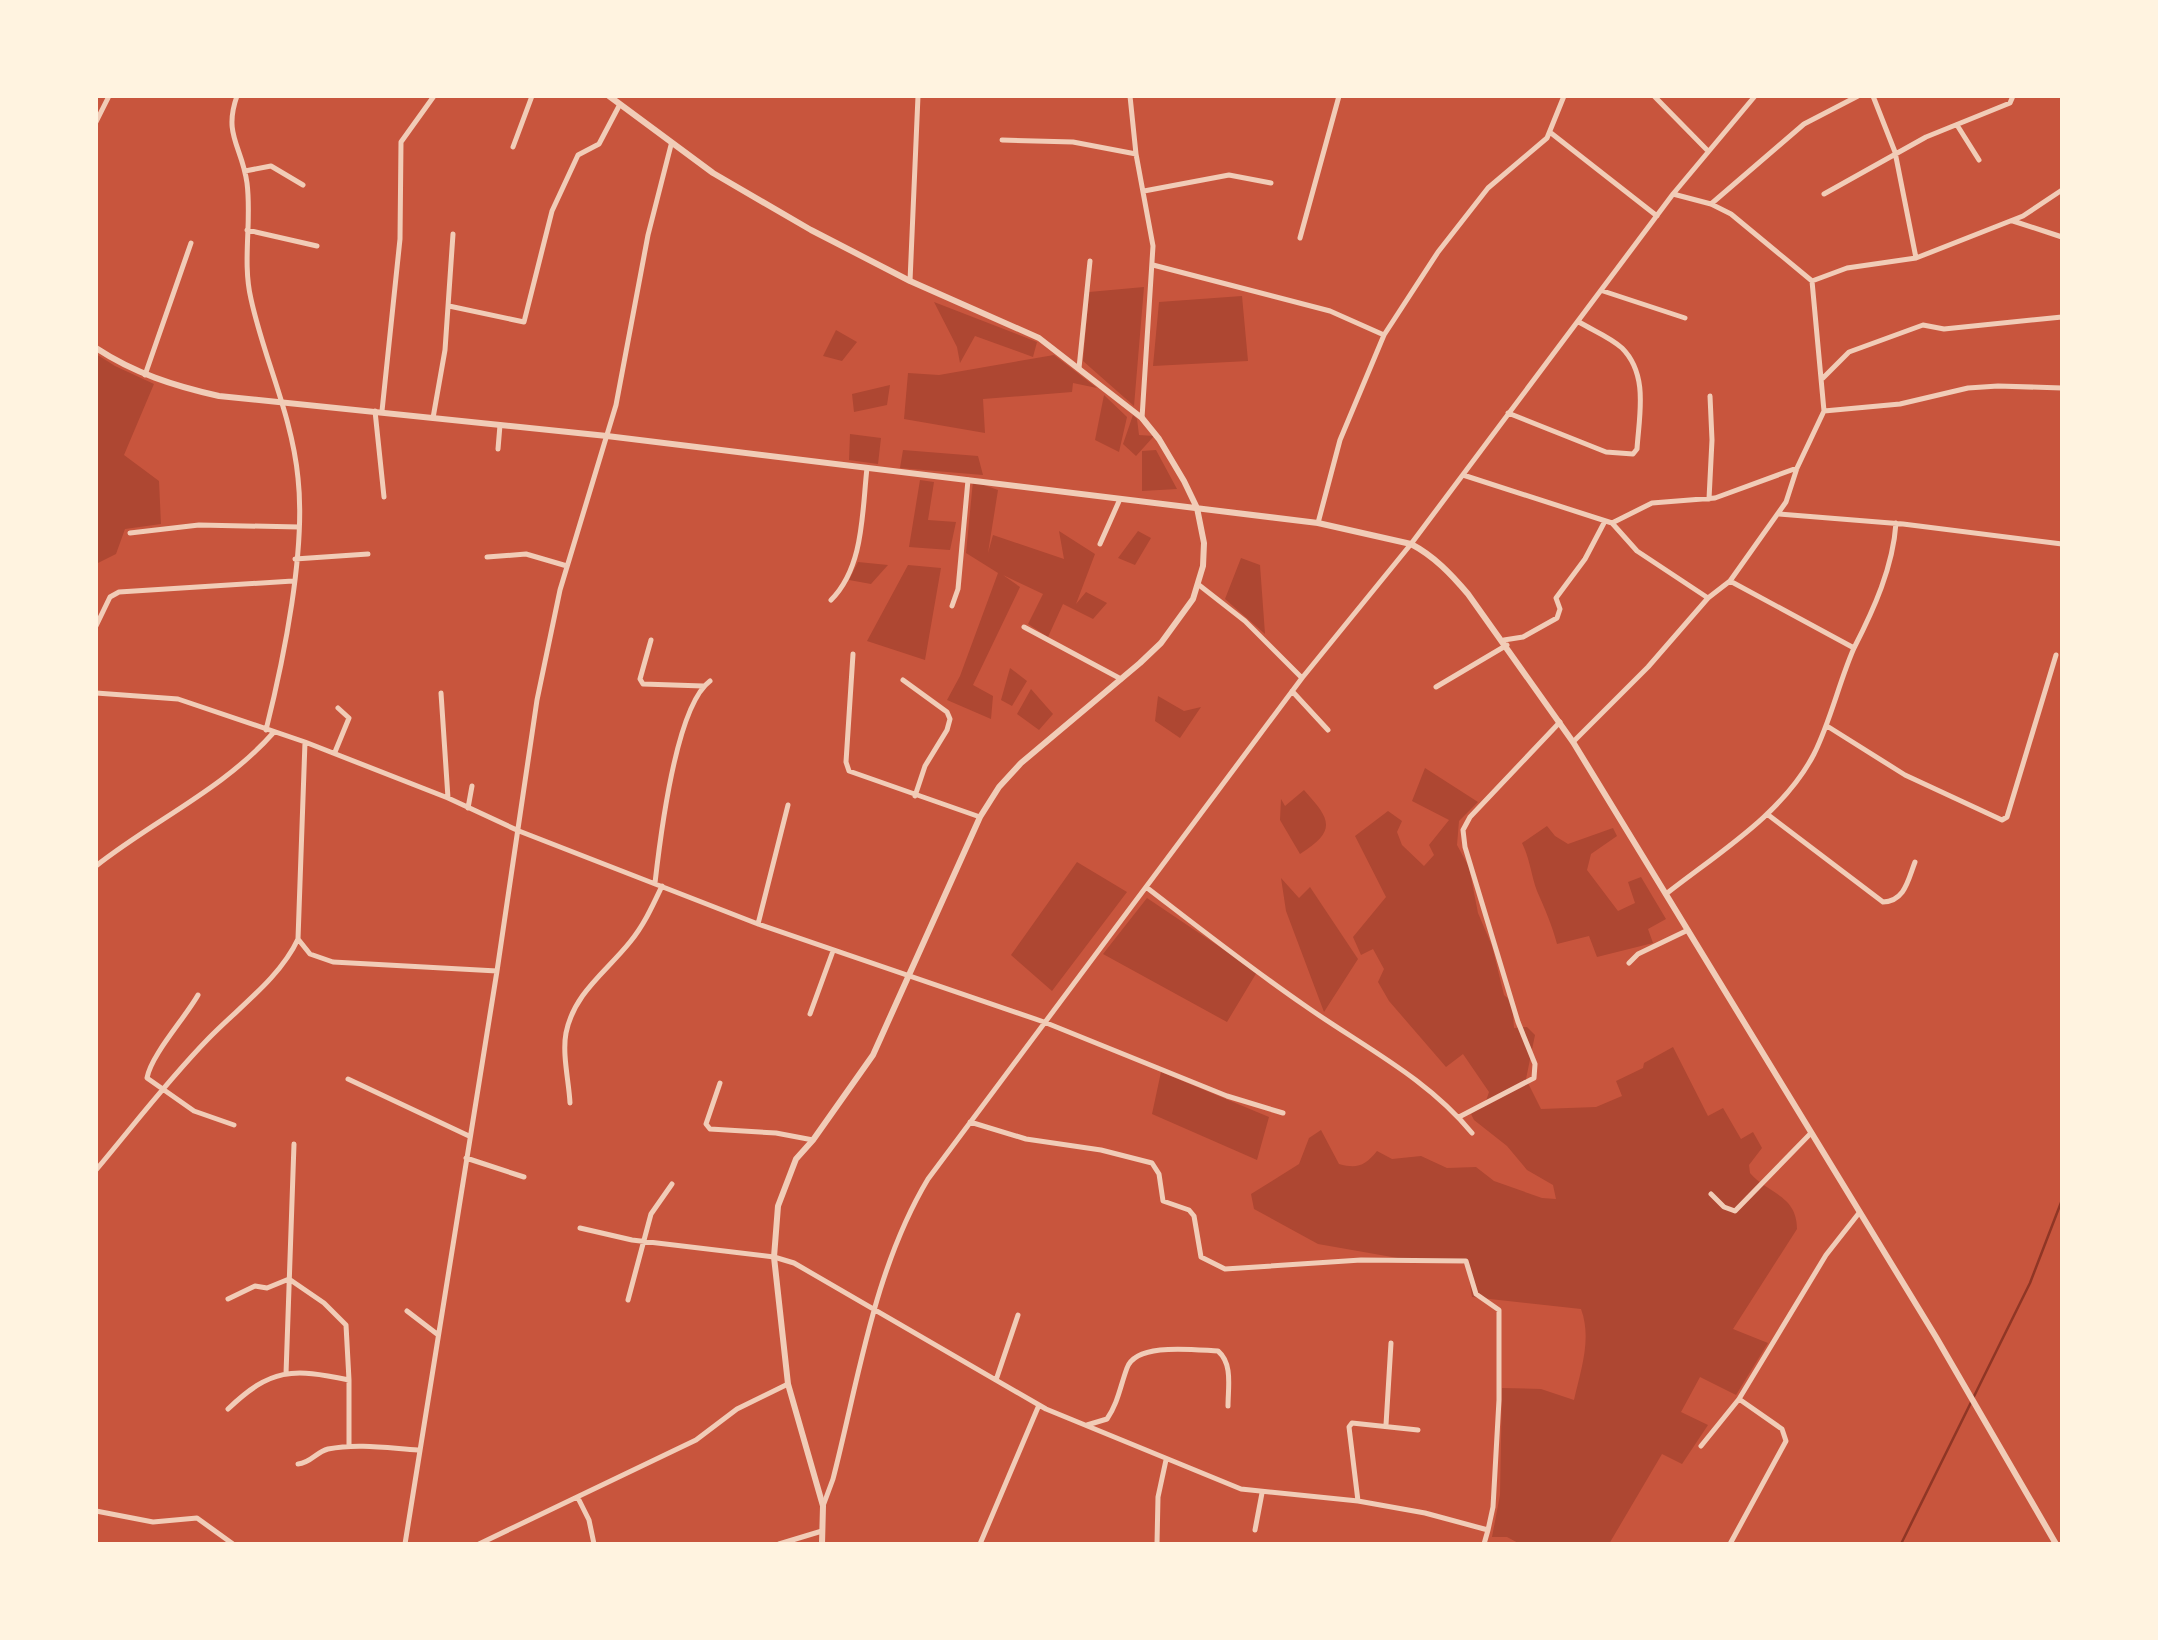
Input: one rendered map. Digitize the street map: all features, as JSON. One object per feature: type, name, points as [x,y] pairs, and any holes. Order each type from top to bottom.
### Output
[{"type":"street","points":[[96,122],[109,96]]},
{"type":"street","points":[[237,96],[230,121],[245,171],[247,281],[283,404],[299,478],[299,527],[293,581],[280,669],[266,730]]},
{"type":"street","points":[[384,497],[379,411],[400,239],[401,142],[434,96]]},
{"type":"street","points":[[513,146],[532,96]]},
{"type":"street","points":[[609,96],[671,145],[713,173],[811,230],[910,281],[1026,330],[1079,368],[1142,418],[1172,459],[1197,508],[1204,543],[1199,585],[1182,617],[1161,643],[1021,763],[999,787],[980,817],[873,1055],[813,1140],[796,1159],[783,1187],[778,1206],[774,1257],[788,1384],[823,1506],[822,1544]]},
{"type":"street","points":[[910,281],[918,96]]},
{"type":"street","points":[[1130,96],[1153,265],[1142,418]]},
{"type":"street","points":[[1300,238],[1339,96]]},
{"type":"street","points":[[1318,523],[1339,440],[1384,335],[1438,253],[1488,188],[1550,133],[1563,96]]},
{"type":"street","points":[[1654,96],[1708,151]]},
{"type":"street","points":[[823,1506],[834,1479],[887,1264],[909,1211],[928,1179],[1292,691],[1463,475],[1673,194],[1748,99],[1755,96]]},
{"type":"street","points":[[1711,204],[1804,124],[1858,96]]},
{"type":"street","points":[[1872,96],[1895,152],[1916,258]]},
{"type":"street","points":[[1824,194],[1895,152],[2010,103],[2013,96]]},
{"type":"street","points":[[449,306],[524,322],[552,211],[578,155],[599,144],[619,106]]},
{"type":"street","points":[[1957,125],[1979,160]]},
{"type":"street","points":[[1550,133],[1657,216]]},
{"type":"street","points":[[1002,140],[1073,142],[1136,154]]},
{"type":"street","points":[[405,1544],[519,831],[537,700],[567,566],[616,405],[648,235],[671,145]]},
{"type":"street","points":[[245,171],[271,166],[303,185]]},
{"type":"street","points":[[1144,191],[1229,175],[1271,183]]},
{"type":"street","points":[[1812,281],[1847,268],[1916,258],[2013,221],[2062,190]]},
{"type":"street","points":[[1573,742],[1648,667],[1709,598],[1730,581],[1779,514],[1824,411],[1812,281],[1731,214],[1711,204],[1673,194]]},
{"type":"street","points":[[2013,221],[2062,237]]},
{"type":"street","points":[[247,230],[317,246]]},
{"type":"street","points":[[433,418],[449,306],[453,234]]},
{"type":"street","points":[[145,374],[191,243]]},
{"type":"street","points":[[1079,368],[1090,261]]},
{"type":"street","points":[[1153,265],[1330,311],[1384,335]]},
{"type":"street","points":[[1603,291],[1685,318]]},
{"type":"street","points":[[1823,378],[1849,352],[1923,326],[1944,329],[2062,317]]},
{"type":"street","points":[[1508,412],[1606,452],[1628,456],[1637,449],[1641,394],[1626,353],[1579,322]]},
{"type":"street","points":[[96,348],[145,374],[219,396],[607,436],[1318,523],[1410,544],[1452,575],[1505,643],[1573,742],[1968,1392],[2056,1544]]},
{"type":"street","points":[[1824,411],[1900,404],[1969,388],[2062,388]]},
{"type":"street","points":[[1709,499],[1712,440],[1710,396]]},
{"type":"street","points":[[498,449],[500,425]]},
{"type":"street","points":[[831,600],[840,591],[856,554],[867,468]]},
{"type":"street","points":[[1612,523],[1652,503],[1709,499],[1797,468]]},
{"type":"street","points":[[1463,475],[1612,523],[1637,551],[1709,598]]},
{"type":"street","points":[[952,606],[958,589],[968,480]]},
{"type":"street","points":[[1100,544],[1120,499]]},
{"type":"street","points":[[1779,514],[1896,523],[2062,544]]},
{"type":"street","points":[[1436,687],[1505,643],[1523,637],[1557,618],[1560,610],[1556,598],[1585,559],[1605,521]]},
{"type":"street","points":[[1666,894],[1767,814],[1791,789],[1827,726],[1854,648],[1868,622],[1892,553],[1896,523]]},
{"type":"street","points":[[130,533],[199,525],[299,527]]},
{"type":"street","points":[[295,559],[368,554]]},
{"type":"street","points":[[487,557],[526,554],[567,566]]},
{"type":"street","points":[[96,626],[110,597],[119,592],[293,581]]},
{"type":"street","points":[[1730,581],[1854,648]]},
{"type":"street","points":[[1199,585],[1245,621],[1302,678]]},
{"type":"street","points":[[1024,627],[1121,679]]},
{"type":"street","points":[[651,640],[640,678],[643,684],[703,686]]},
{"type":"street","points":[[853,654],[847,767],[854,775],[980,817]]},
{"type":"street","points":[[1827,726],[1905,775],[2002,820],[2007,817],[2056,655]]},
{"type":"street","points":[[902,680],[947,712],[951,722],[925,766],[915,796]]},
{"type":"street","points":[[654,883],[678,747],[703,686],[710,681]]},
{"type":"street","points":[[1292,691],[1328,730]]},
{"type":"street","points":[[96,693],[178,699],[335,752],[448,798],[519,831],[758,924],[1044,1022],[1153,1068],[1283,1113]]},
{"type":"street","points":[[441,694],[448,798]]},
{"type":"street","points":[[335,752],[349,718],[338,708]]},
{"type":"street","points":[[1459,1116],[1534,1078],[1536,1069],[1518,1022],[1465,847],[1463,830],[1470,817],[1560,722]]},
{"type":"street","points":[[96,866],[132,838],[230,775],[274,733]]},
{"type":"street","points":[[96,1170],[162,1091],[277,970],[298,939],[305,742]]},
{"type":"street","points":[[468,807],[472,786]]},
{"type":"street","points":[[758,924],[788,805]]},
{"type":"street","points":[[1767,814],[1883,902],[1898,899],[1915,862]]},
{"type":"street","points":[[570,1103],[565,1036],[573,1010],[585,991],[630,942],[650,913],[663,886]]},
{"type":"street","points":[[1146,887],[1303,1005],[1393,1061],[1459,1116],[1472,1133]]},
{"type":"street","points":[[1629,964],[1638,954],[1688,930]]},
{"type":"street","points":[[298,939],[310,954],[333,962],[497,971]]},
{"type":"street","points":[[810,1014],[833,951]]},
{"type":"street","points":[[198,995],[159,1056],[149,1065],[147,1078],[194,1111],[234,1125]]},
{"type":"street","points":[[348,1079],[470,1136]]},
{"type":"street","points":[[720,1083],[706,1124],[710,1129],[776,1133],[813,1140]]},
{"type":"street","points":[[970,1122],[1026,1139],[1101,1150],[1152,1163],[1159,1174],[1163,1202],[1189,1210],[1194,1216],[1201,1257],[1225,1269],[1361,1261],[1466,1261],[1476,1294],[1499,1310],[1499,1400],[1493,1507],[1484,1544]]},
{"type":"street","points":[[1711,1194],[1724,1207],[1734,1211],[1811,1133]]},
{"type":"street","points":[[286,1374],[294,1144]]},
{"type":"street","points":[[466,1158],[524,1177]]},
{"type":"street","points":[[628,1300],[652,1213],[672,1184]]},
{"type":"street","points":[[1701,1446],[1739,1399],[1826,1255],[1859,1213]]},
{"type":"street","points":[[580,1228],[644,1242],[774,1257],[794,1263],[877,1308],[1039,1405],[1241,1489],[1358,1501],[1424,1513],[1488,1530]]},
{"type":"street","points":[[228,1299],[254,1286],[267,1288],[289,1279]]},
{"type":"street","points":[[289,1279],[324,1303],[346,1325],[349,1446]]},
{"type":"street","points":[[407,1311],[437,1334]]},
{"type":"street","points":[[996,1380],[1018,1315]]},
{"type":"street","points":[[1386,1425],[1391,1343]]},
{"type":"street","points":[[1084,1425],[1101,1423],[1107,1419],[1116,1405],[1128,1365],[1135,1357],[1152,1351],[1218,1351],[1225,1357],[1228,1369],[1228,1406]]},
{"type":"street","points":[[228,1409],[255,1383],[286,1374],[312,1373],[349,1380]]},
{"type":"street","points":[[479,1544],[696,1440],[737,1409],[788,1384]]},
{"type":"street","points":[[1730,1544],[1786,1441],[1782,1429],[1739,1399]]},
{"type":"street","points":[[981,1544],[1039,1405]]},
{"type":"street","points":[[1358,1501],[1349,1427],[1352,1423],[1418,1430]]},
{"type":"street","points":[[298,1464],[307,1463],[325,1450],[349,1446],[418,1450]]},
{"type":"street","points":[[1157,1544],[1158,1497],[1166,1460]]},
{"type":"street","points":[[1255,1530],[1262,1493]]},
{"type":"street","points":[[578,1498],[589,1520],[594,1544]]},
{"type":"street","points":[[96,1511],[153,1522],[197,1518],[233,1544]]},
{"type":"street","points":[[779,1544],[822,1531]]},
{"type":"shaded area","points":[[1144,287],[1134,406],[1083,361],[1089,292]]},
{"type":"shaded area","points":[[1242,296],[1248,361],[1153,366],[1159,302]]},
{"type":"shaded area","points":[[934,302],[1037,342],[1033,357],[975,336],[960,363],[957,347]]},
{"type":"shaded area","points":[[836,330],[857,342],[842,361],[823,356]]},
{"type":"shaded area","points":[[96,354],[154,384],[124,455],[159,481],[161,524],[125,529],[116,554],[96,564]]},
{"type":"shaded area","points":[[1054,355],[1097,388],[1073,383],[1072,392],[983,399],[985,433],[904,419],[908,373],[939,375]]},
{"type":"shaded area","points":[[890,385],[887,405],[854,412],[852,394]]},
{"type":"shaded area","points":[[1104,395],[1127,417],[1119,452],[1095,440]]},
{"type":"shaded area","points":[[1133,415],[1137,419],[1139,435],[1154,436],[1136,456],[1123,444]]},
{"type":"shaded area","points":[[850,434],[881,438],[878,464],[849,460]]},
{"type":"shaded area","points":[[903,450],[978,456],[983,475],[900,468]]},
{"type":"shaded area","points":[[1156,450],[1177,489],[1142,491],[1142,451]]},
{"type":"shaded area","points":[[920,480],[934,482],[928,520],[956,522],[950,550],[909,547]]},
{"type":"shaded area","points":[[973,481],[998,490],[988,553],[993,535],[1064,559],[1059,531],[1095,554],[1076,604],[1086,592],[1107,603],[1093,619],[1063,604],[1048,637],[1028,624],[1043,594],[1003,575],[1020,587],[973,685],[993,696],[991,719],[947,700],[960,676],[998,573],[966,553]]},
{"type":"shaded area","points":[[1138,531],[1151,538],[1135,565],[1118,558]]},
{"type":"shaded area","points":[[1241,558],[1260,565],[1265,634],[1225,599]]},
{"type":"shaded area","points":[[858,562],[888,565],[871,584],[849,580]]},
{"type":"shaded area","points":[[908,565],[941,568],[925,660],[867,641]]},
{"type":"shaded area","points":[[1010,668],[1027,681],[1012,706],[1001,700]]},
{"type":"shaded area","points":[[1031,689],[1053,714],[1039,730],[1017,714]]},
{"type":"shaded area","points":[[1158,696],[1184,711],[1201,707],[1180,738],[1155,721]]},
{"type":"shaded area","points":[[1425,768],[1478,802],[1459,821],[1457,845],[1469,867],[1478,913],[1492,946],[1504,995],[1512,1002],[1514,1028],[1527,1027],[1535,1035],[1526,1079],[1541,1109],[1596,1107],[1622,1096],[1616,1081],[1643,1068],[1644,1063],[1673,1047],[1708,1116],[1723,1108],[1741,1139],[1753,1132],[1762,1148],[1749,1165],[1750,1173],[1787,1202],[1796,1218],[1797,1229],[1733,1329],[1768,1343],[1736,1395],[1700,1377],[1681,1412],[1708,1425],[1682,1464],[1662,1454],[1609,1544],[1520,1544],[1507,1537],[1492,1537],[1500,1495],[1502,1388],[1541,1389],[1574,1400],[1586,1332],[1581,1309],[1472,1297],[1467,1265],[1453,1259],[1409,1260],[1318,1244],[1254,1209],[1251,1194],[1299,1164],[1309,1138],[1321,1130],[1339,1164],[1360,1165],[1377,1151],[1392,1159],[1421,1156],[1447,1168],[1476,1167],[1494,1181],[1542,1198],[1556,1199],[1553,1185],[1527,1170],[1507,1146],[1474,1120],[1471,1114],[1485,1104],[1489,1092],[1463,1054],[1446,1067],[1389,1001],[1378,982],[1384,969],[1373,949],[1361,955],[1353,937],[1386,897],[1355,836],[1388,811],[1402,821],[1397,832],[1402,845],[1424,866],[1434,855],[1429,845],[1449,820],[1412,801]]},
{"type":"shaded area","points":[[1304,790],[1320,809],[1326,824],[1320,838],[1300,854],[1280,820],[1281,799],[1285,806]]},
{"type":"shaded area","points":[[1547,826],[1555,836],[1568,844],[1613,828],[1617,836],[1591,854],[1587,870],[1618,911],[1635,903],[1628,882],[1641,877],[1666,919],[1648,929],[1653,943],[1597,957],[1589,936],[1557,944],[1522,843]]},
{"type":"shaded area","points":[[1077,862],[1127,892],[1052,991],[1011,955]]},
{"type":"shaded area","points":[[1281,878],[1299,898],[1310,887],[1358,959],[1324,1012],[1286,911]]},
{"type":"shaded area","points":[[1147,898],[1257,972],[1227,1022],[1103,954]]},
{"type":"shaded area","points":[[1161,1072],[1269,1117],[1257,1160],[1152,1114]]},
{"type":"waterway","points":[[1901,1544],[2030,1283],[2062,1200]]}]
